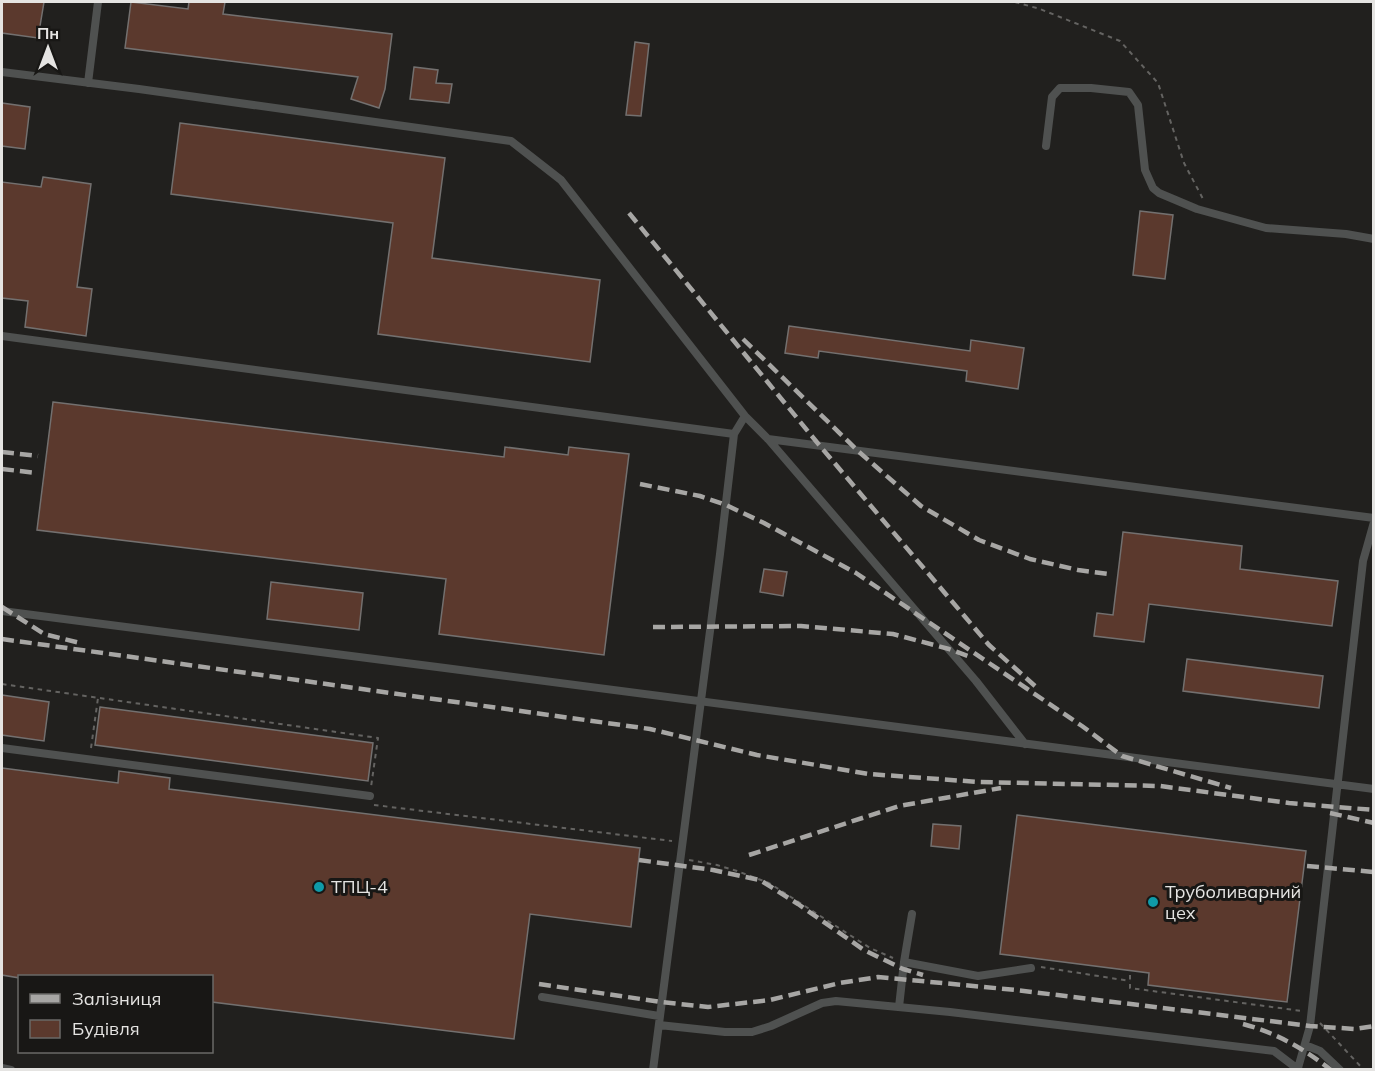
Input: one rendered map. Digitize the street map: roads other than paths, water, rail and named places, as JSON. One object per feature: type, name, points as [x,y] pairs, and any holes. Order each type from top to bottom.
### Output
[{"type":"lane","points":[[88,83],[98,2]]},
{"type":"lane","points":[[2,72],[511,141],[561,180],[746,416],[976,681],[1025,744]]},
{"type":"lane","points":[[1046,146],[1052,97],[1060,88],[1129,92],[1138,105],[1145,170],[1153,188],[1159,193],[1197,209],[1266,228],[1346,234],[1374,239]]},
{"type":"lane","points":[[2,336],[734,434]]},
{"type":"lane","points":[[653,1070],[734,434],[746,416]]},
{"type":"lane","points":[[768,439],[1374,518]]},
{"type":"lane","points":[[658,1025],[725,1032],[752,1032],[771,1026],[822,1002],[836,1001],[962,1013],[1274,1051],[1299,1069],[1312,1012],[1363,561],[1374,522]]},
{"type":"lane","points":[[2,611],[1374,789]]},
{"type":"lane","points":[[2,748],[370,796]]},
{"type":"lane","points":[[899,1007],[912,914]]},
{"type":"lane","points":[[904,962],[978,976],[1031,968]]},
{"type":"lane","points":[[542,997],[659,1016]]},
{"type":"lane","points":[[1305,1046],[1320,1051],[1340,1070]]},
{"type":"lane","points":[[2,1068],[11,1070]]},
{"type":"railway","points":[[629,213],[820,446],[989,645],[1035,686]]},
{"type":"railway","points":[[743,339],[858,451],[921,506],[979,540],[1030,559],[1078,570],[1109,574]]},
{"type":"railway","points":[[2,452],[38,456]]},
{"type":"railway","points":[[2,469],[37,473]]},
{"type":"railway","points":[[640,484],[700,496],[726,505],[764,523],[856,573],[1082,726],[1122,756],[1231,788]]},
{"type":"railway","points":[[2,607],[44,634],[80,643]]},
{"type":"railway","points":[[653,627],[801,626],[893,634],[973,658]]},
{"type":"railway","points":[[2,639],[650,729],[757,755],[869,774],[979,782],[1160,786],[1289,803],[1374,810]]},
{"type":"railway","points":[[749,855],[899,806],[1001,788]]},
{"type":"railway","points":[[1330,813],[1374,823]]},
{"type":"railway","points":[[639,860],[713,870],[760,880],[864,950],[903,969],[923,975]]},
{"type":"railway","points":[[1307,866],[1374,872]]},
{"type":"railway","points":[[539,984],[708,1007],[770,1000],[840,983],[878,977],[1016,990],[1310,1026],[1355,1029],[1374,1026]]},
{"type":"railway","points":[[1243,1024],[1290,1042],[1331,1070]]},
{"type":"place","name":"ТПЦ-4","points":[[319,887]]},
{"type":"place","name":"Труболиварний цех","points":[[1153,902]]}]
